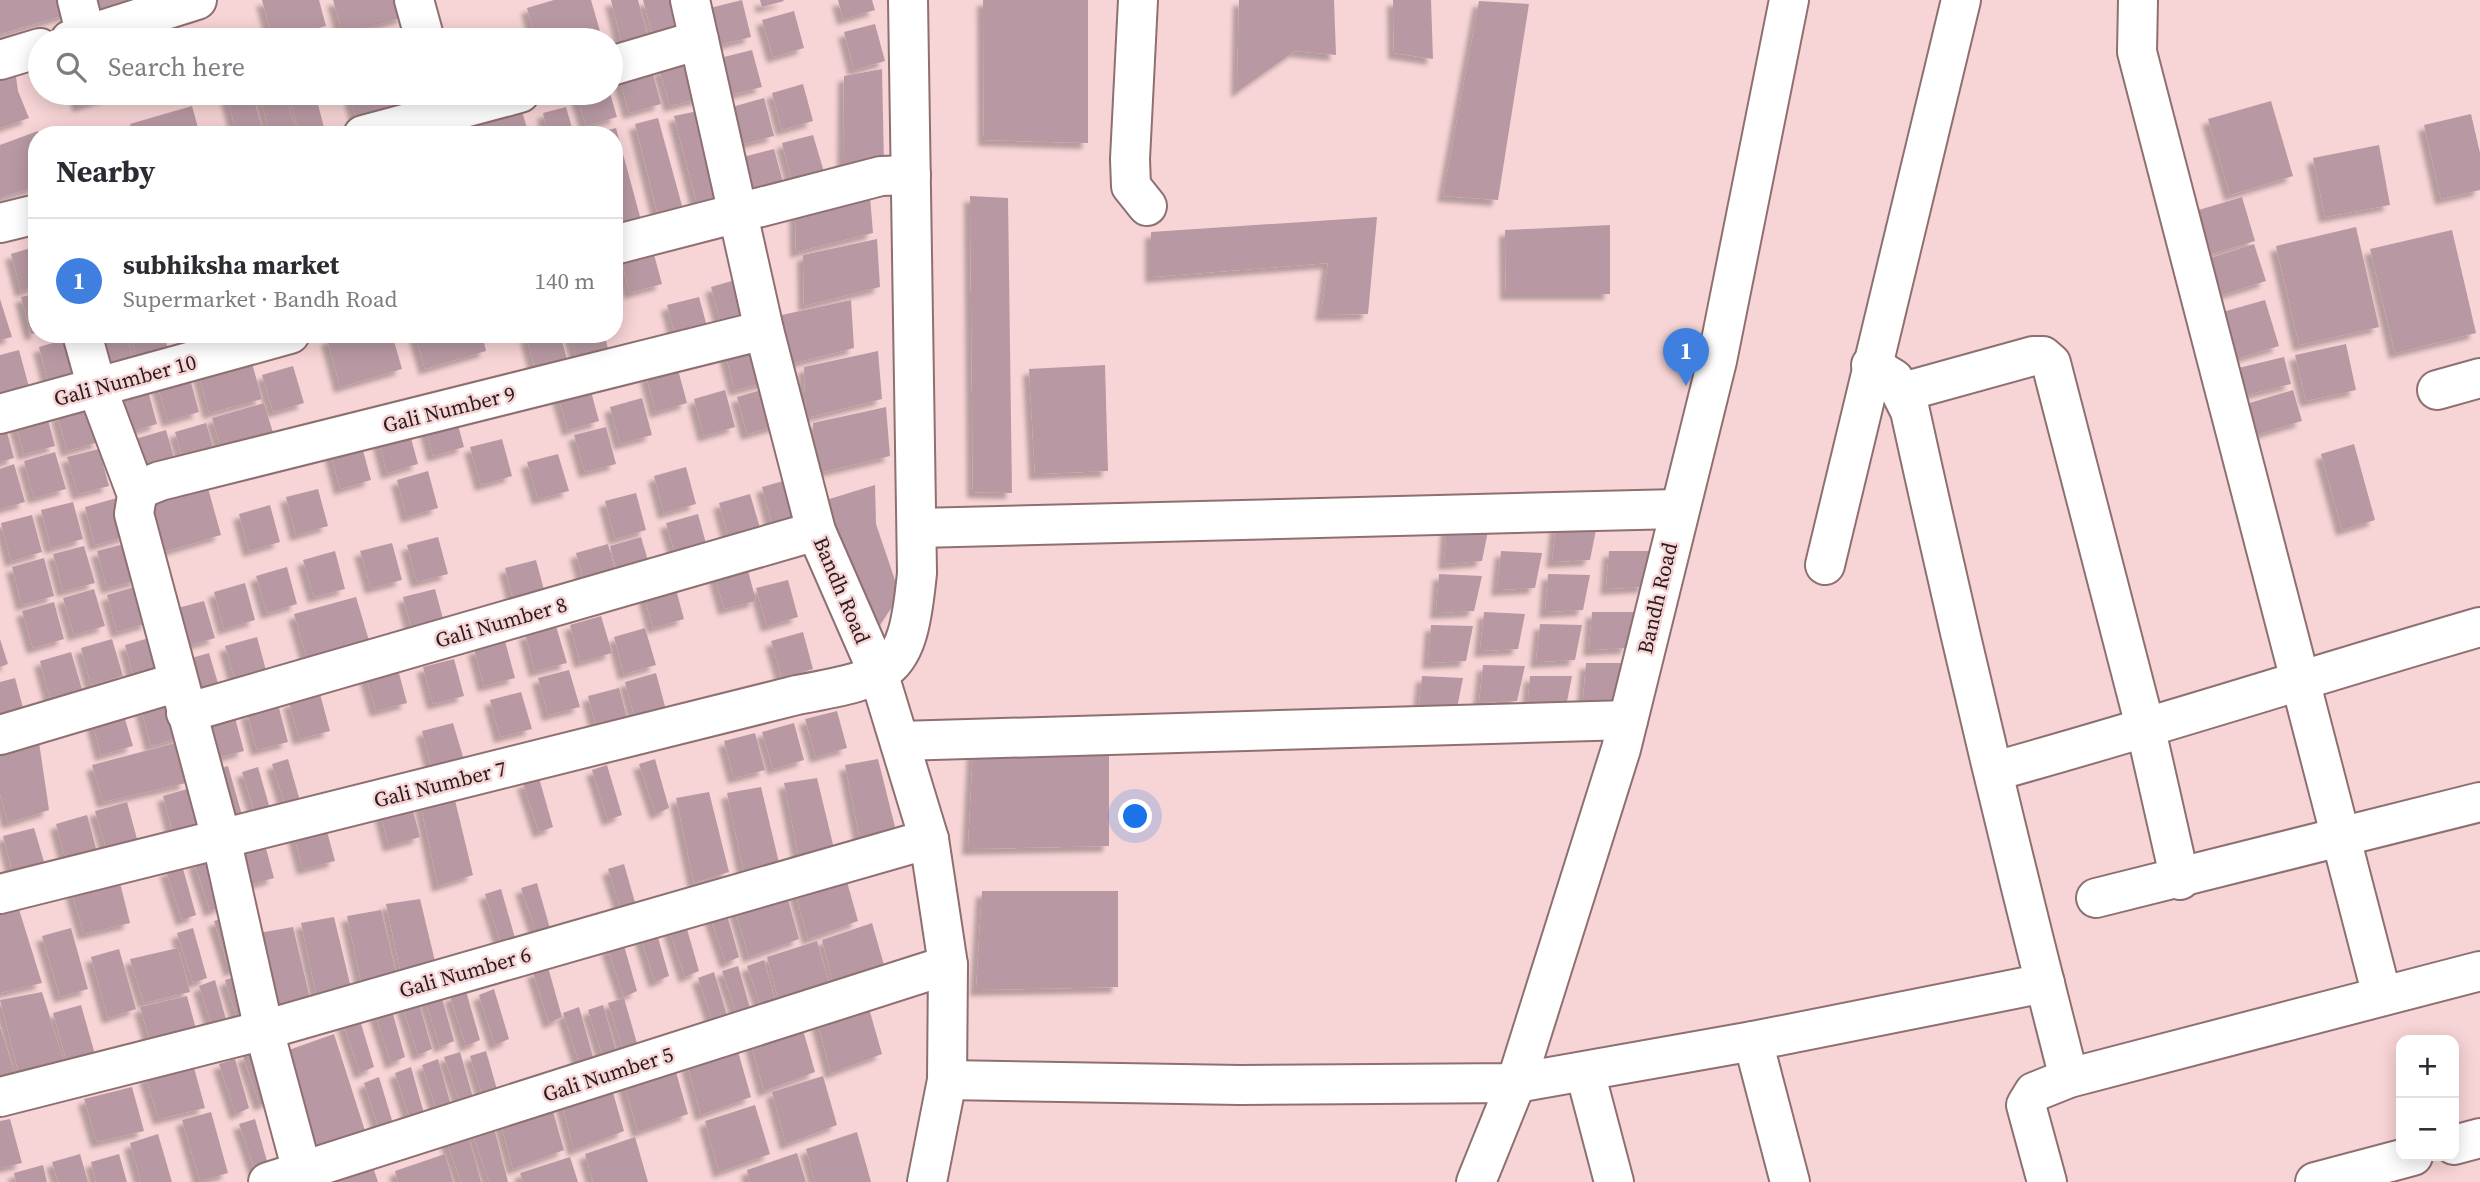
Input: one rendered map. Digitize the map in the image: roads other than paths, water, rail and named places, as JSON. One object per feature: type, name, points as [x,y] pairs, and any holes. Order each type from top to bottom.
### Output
[{"type":"street","points":[[77,25],[197,0]]},
{"type":"street","points":[[414,0],[422,28]]},
{"type":"street","name":"Bandh Road","points":[[690,0],[764,330],[816,531],[879,675],[929,839],[948,965],[947,1080],[927,1182]]},
{"type":"street","points":[[879,675],[892,663],[907,639],[913,617],[918,528],[908,0]]},
{"type":"street","points":[[1138,0],[1131,186],[1147,206]]},
{"type":"street","name":"Bandh Road","points":[[1476,1182],[1516,1083],[1599,826],[1628,720],[1678,509],[1717,361],[1789,0]]},
{"type":"street","points":[[1825,565],[1961,0]]},
{"type":"street","points":[[2137,0],[2137,52],[2297,680],[2382,996]]},
{"type":"street","points":[[623,62],[699,40]]},
{"type":"street","points":[[0,60],[28,52]]},
{"type":"street","points":[[398,126],[477,105]]},
{"type":"street","points":[[623,242],[738,210],[881,176],[911,175]]},
{"type":"street","points":[[0,223],[28,216]]},
{"type":"street","name":"Gali Number 9","points":[[137,495],[145,487],[160,481],[764,330]]},
{"type":"street","points":[[85,343],[97,387],[137,495],[134,514],[221,838],[264,1030],[292,1179]]},
{"type":"street","name":"Gali Number 10","points":[[0,414],[257,343]]},
{"type":"street","points":[[1903,392],[2033,356],[2043,356],[2051,363],[2146,730],[2180,880]]},
{"type":"street","points":[[1871,365],[1889,374],[1903,392],[1910,411],[1967,671],[1995,771],[2069,1078]]},
{"type":"street","points":[[2437,390],[2480,379]]},
{"type":"street","points":[[918,528],[1678,509]]},
{"type":"street","name":"Gali Number 8","points":[[0,735],[182,698],[816,531]]},
{"type":"street","points":[[1995,771],[2146,730],[2297,680],[2480,627]]},
{"type":"street","name":"Gali Number 7","points":[[0,894],[879,675]]},
{"type":"street","points":[[900,741],[1628,720]]},
{"type":"street","points":[[2096,898],[2180,880],[2480,802]]},
{"type":"street","name":"Gali Number 6","points":[[0,1097],[264,1030],[929,839]]},
{"type":"street","name":"Gali Number 5","points":[[292,1179],[948,965]]},
{"type":"street","points":[[2047,1182],[2027,1100],[2034,1093],[2069,1078],[2480,971]]},
{"type":"street","points":[[947,1080],[1240,1085],[1516,1083],[1753,1041],[2045,984]]},
{"type":"street","points":[[1753,1041],[1790,1182]]},
{"type":"street","points":[[1585,1072],[1615,1182]]},
{"type":"street","points":[[2459,1144],[2480,1138]]},
{"type":"street","points":[[2323,1181],[2396,1161]]},
{"type":"place","name":"subhiksha market","points":[[1686,386]]}]
